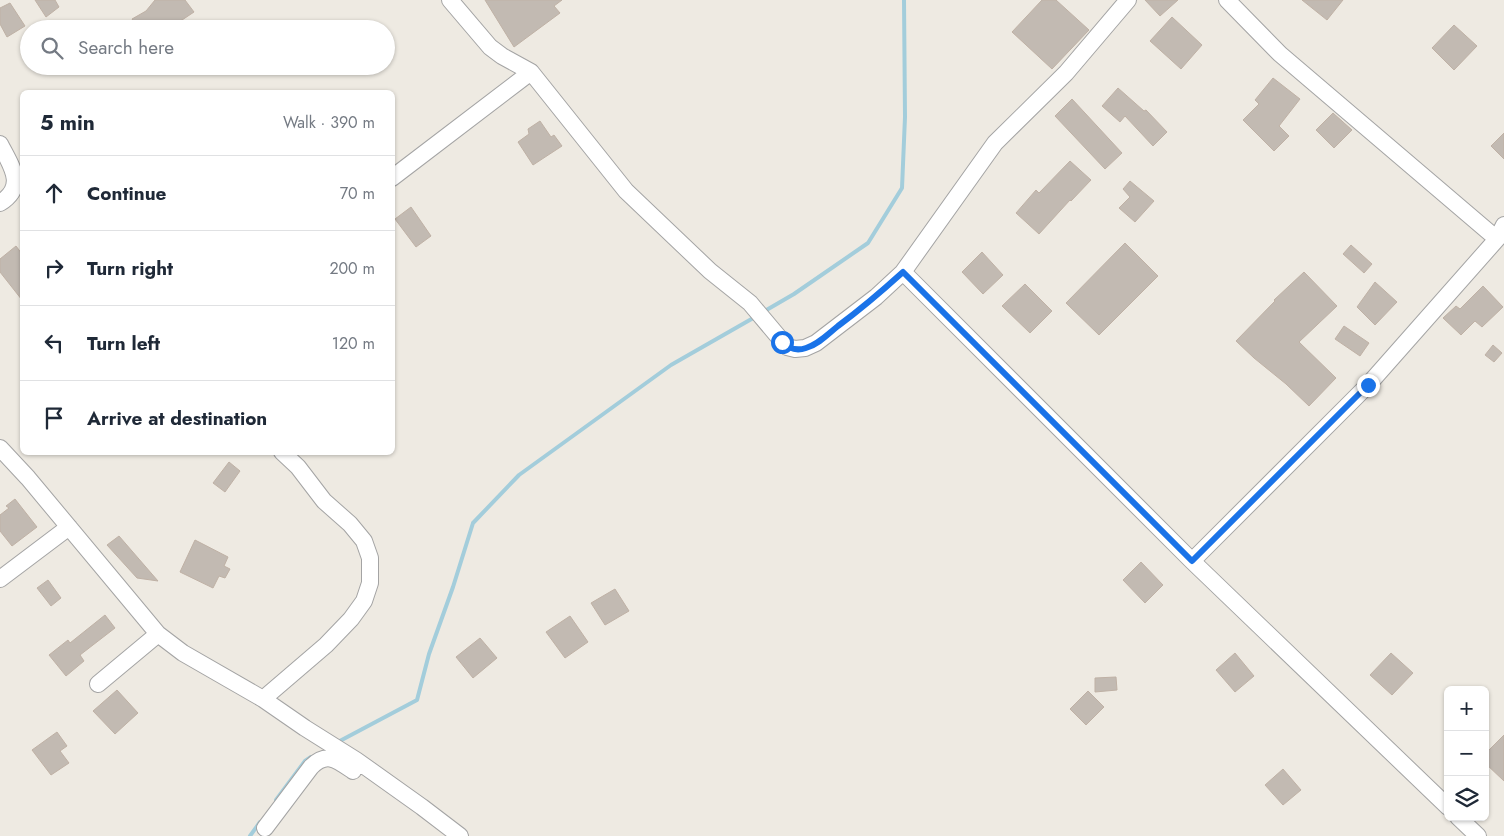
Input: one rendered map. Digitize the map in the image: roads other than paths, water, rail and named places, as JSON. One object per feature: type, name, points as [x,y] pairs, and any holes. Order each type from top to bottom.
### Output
[{"type":"street","points":[[450,0],[490,47],[531,72],[626,191],[710,271],[750,303],[787,347],[795,349],[805,348],[816,343],[876,297],[903,272],[995,143],[1066,73],[1128,0]]},
{"type":"street","points":[[1192,561],[1368,385],[1500,232],[1280,54],[1227,0]]},
{"type":"street","points":[[395,176],[531,72]]},
{"type":"street","points":[[0,144],[12,168],[15,180],[14,190],[7,199],[0,203]]},
{"type":"street","points":[[903,272],[1192,561],[1444,803]]},
{"type":"street","points":[[0,448],[28,478],[158,634],[183,653],[263,699],[364,765],[422,806],[460,836]]},
{"type":"street","points":[[263,699],[326,644],[351,619],[364,601],[370,583],[370,558],[364,541],[350,524],[324,501],[298,467],[285,455]]},
{"type":"street","points":[[0,578],[69,527]]},
{"type":"street","points":[[98,684],[158,634]]},
{"type":"street","points":[[265,828],[311,767],[318,760],[327,757],[340,762],[448,836]]},
{"type":"street","points":[[1462,821],[1478,836]]},
{"type":"waterway","points":[[763,312],[794,294],[868,243],[902,188],[905,117],[904,0]]},
{"type":"waterway","points":[[336,743],[417,700],[429,654],[473,523],[519,475],[671,365],[755,317]]},
{"type":"waterway","points":[[276,800],[305,761],[311,757]]},
{"type":"waterway","points":[[250,836],[260,822]]}]
